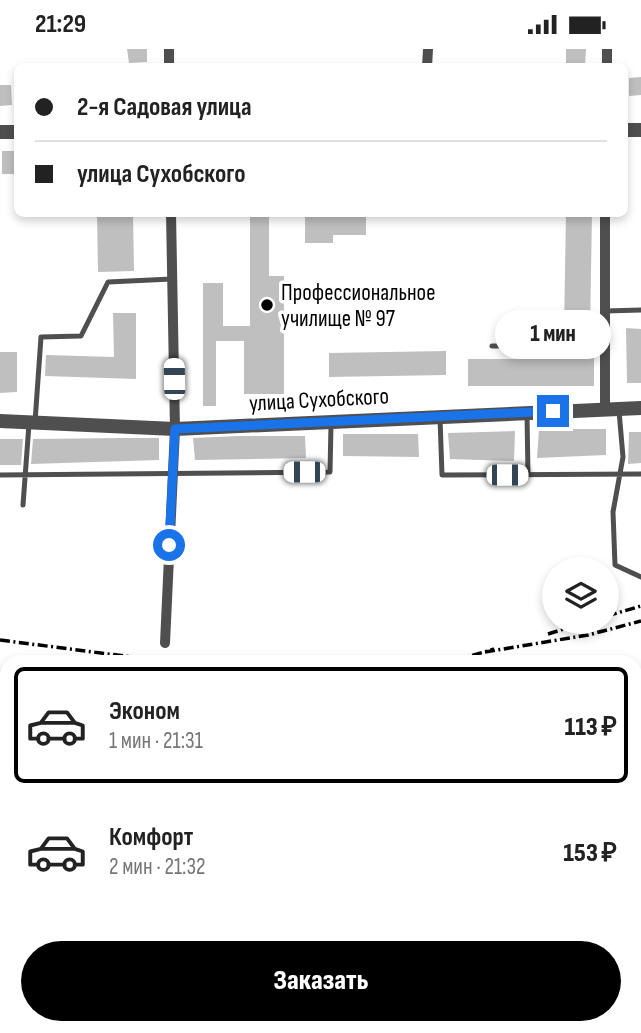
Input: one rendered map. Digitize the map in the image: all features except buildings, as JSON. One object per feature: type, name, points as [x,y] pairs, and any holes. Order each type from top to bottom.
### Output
[{"type":"street","points":[[165,643],[175,429],[171,217]]},
{"type":"street","points":[[606,217],[605,339],[612,408]]},
{"type":"street","name":"улица Сухобского","points":[[0,421],[175,429],[641,408]]},
{"type":"lane","points":[[23,505],[41,337],[80,336],[108,282],[172,279]]},
{"type":"lane","points":[[605,311],[641,310]]},
{"type":"lane","points":[[492,346],[537,346],[547,337],[605,339]]},
{"type":"lane","points":[[612,408],[623,457],[613,512],[615,565],[641,577]]},
{"type":"lane","points":[[527,412],[528,475]]},
{"type":"lane","points":[[440,416],[442,475],[641,474]]},
{"type":"lane","points":[[0,475],[330,472],[331,422]]},
{"type":"railway","points":[[619,612],[641,606]]},
{"type":"railway","points":[[485,652],[588,635],[641,621]]},
{"type":"railway","points":[[0,640],[116,655]]},
{"type":"railway","points":[[474,655],[494,649]]},
{"type":"place","name":"Профессиональное училище № 97","points":[[267,305]]},
{"type":"route","points":[[169,545],[175,429],[553,411]]}]
